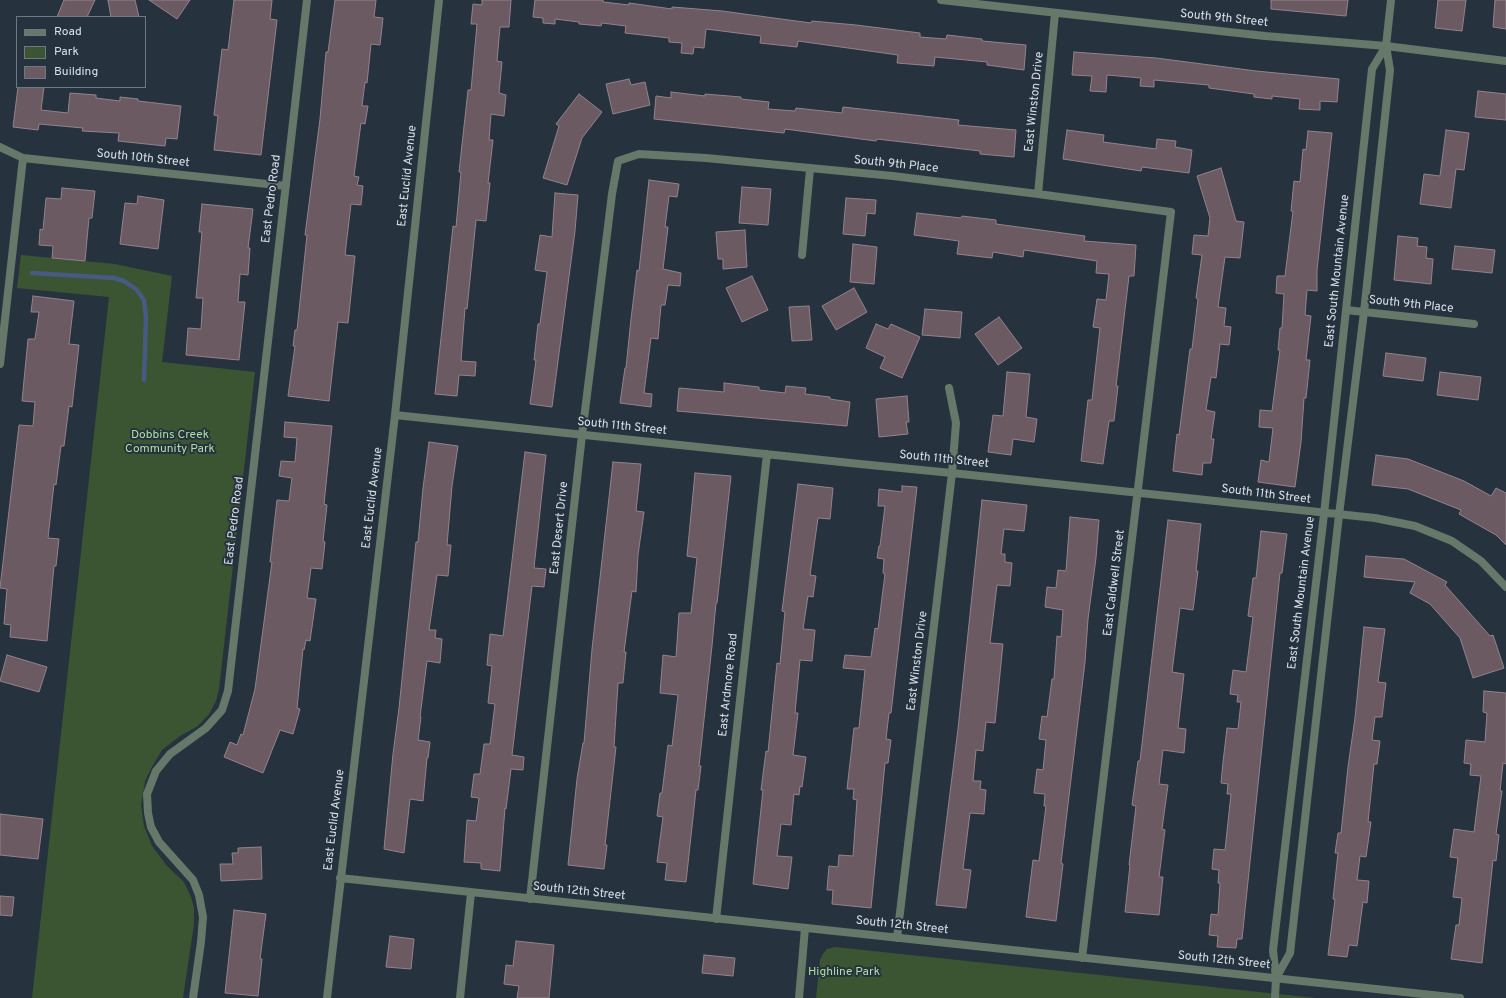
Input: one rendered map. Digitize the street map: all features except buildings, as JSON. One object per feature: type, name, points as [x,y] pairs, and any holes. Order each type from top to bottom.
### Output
[{"type":"street","name":"East Pedro Road","points":[[193,998],[203,917],[200,895],[193,880],[158,842],[151,827],[147,794],[156,771],[170,754],[206,728],[222,710],[228,691],[307,0]]},
{"type":"street","name":"East Euclid Avenue","points":[[327,998],[395,415],[439,0]]},
{"type":"street","name":"South 9th Street","points":[[940,0],[1265,36],[1386,46],[1506,61]]},
{"type":"street","name":"East South Mountain Avenue","points":[[1276,978],[1290,952],[1339,515],[1364,312],[1390,70],[1386,46],[1391,0]]},
{"type":"street","name":"East Winston Drive","points":[[1038,194],[1055,13]]},
{"type":"street","name":"East South Mountain Avenue","points":[[1275,998],[1276,978],[1273,950],[1324,514],[1372,69],[1386,46]]},
{"type":"street","name":"South 10th Street","points":[[0,147],[23,158],[286,186]]},
{"type":"street","name":"South 9th Place","points":[[618,160],[639,154],[706,158],[900,177],[1171,212]]},
{"type":"street","points":[[0,364],[23,158]]},
{"type":"street","name":"East Desert Drive","points":[[530,899],[582,435],[612,194],[618,160]]},
{"type":"street","points":[[802,255],[810,169]]},
{"type":"street","name":"East Caldwell Street","points":[[1082,958],[1171,212]]},
{"type":"street","name":"South 9th Place","points":[[1346,310],[1474,324]]},
{"type":"street","name":"East Winston Drive","points":[[897,938],[952,472],[956,423],[949,388]]},
{"type":"street","name":"South 11th Street","points":[[395,415],[952,472],[1324,514],[1375,518],[1415,526],[1452,541],[1481,561],[1506,587]]},
{"type":"street","name":"East Ardmore Road","points":[[716,918],[767,454]]},
{"type":"street","name":"South 12th Street","points":[[340,878],[1460,998]]},
{"type":"street","points":[[460,998],[471,893]]},
{"type":"street","points":[[799,998],[805,928]]},
{"type":"green space","name":"Dobbins Creek Community Park","points":[[21,255],[115,264],[172,276],[162,362],[255,372],[219,689],[216,701],[209,714],[198,726],[180,736],[162,750],[145,781],[141,805],[144,826],[152,846],[167,866],[184,882],[194,908],[194,924],[183,998],[32,998],[109,297],[17,288]]},
{"type":"green space","name":"Highline Park","points":[[835,947],[1316,998],[816,998],[820,960],[827,949]]},
{"type":"waterway","points":[[32,273],[114,278],[124,281],[136,289],[144,300],[146,317],[144,380]]}]
